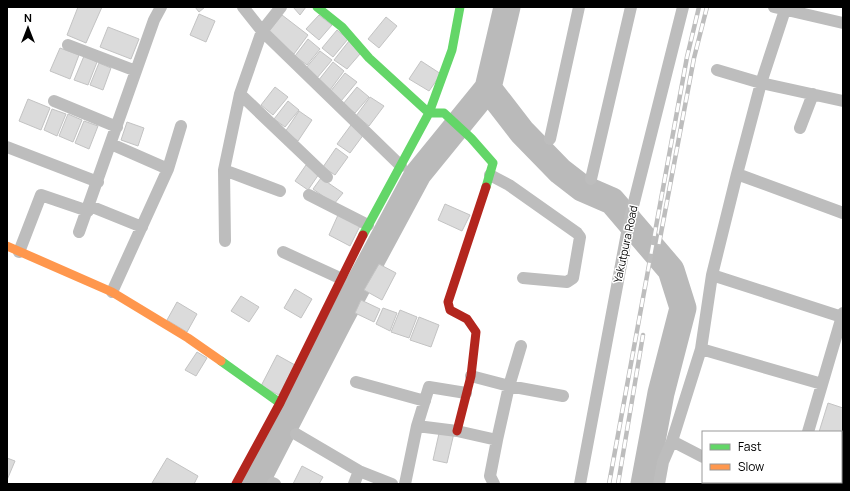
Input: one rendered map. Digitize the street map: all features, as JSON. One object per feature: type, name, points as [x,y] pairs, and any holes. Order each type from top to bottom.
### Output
[{"type":"street","points":[[79,232],[89,208],[154,20],[161,7]]},
{"type":"street","points":[[243,7],[262,31],[401,166]]},
{"type":"street","points":[[225,241],[224,170],[240,94],[262,31],[281,7]]},
{"type":"street","points":[[317,7],[342,28],[369,58],[429,114],[444,113],[471,138],[492,161],[493,165],[490,175],[448,302],[450,310],[467,319],[476,332],[471,376],[457,431]]},
{"type":"street","points":[[236,484],[280,403],[368,225],[429,114],[452,50],[460,7]]},
{"type":"street","points":[[550,140],[579,7]]},
{"type":"street","points":[[591,179],[631,7]]},
{"type":"street","name":"Yakutpura Road","points":[[580,484],[624,247],[635,197],[683,7]]},
{"type":"street","points":[[659,484],[662,462],[672,441],[701,349],[712,275],[761,82],[782,8],[843,23]]},
{"type":"street","points":[[68,45],[136,71]]},
{"type":"street","points":[[717,70],[843,101]]},
{"type":"street","points":[[240,94],[327,177]]},
{"type":"street","points":[[800,128],[813,94]]},
{"type":"street","points":[[54,101],[117,127]]},
{"type":"street","points":[[112,292],[168,169],[181,126]]},
{"type":"street","points":[[111,144],[168,169]]},
{"type":"street","points":[[7,147],[98,182]]},
{"type":"street","points":[[224,170],[280,191]]},
{"type":"street","points":[[737,174],[843,212]]},
{"type":"street","points":[[490,175],[509,185],[577,233],[580,237],[573,278],[570,281],[523,278]]},
{"type":"street","points":[[19,252],[41,195],[89,208],[142,227]]},
{"type":"street","points":[[309,195],[368,225]]},
{"type":"street","points":[[7,246],[112,292],[188,338],[280,403]]},
{"type":"street","points":[[284,252],[342,279]]},
{"type":"street","points":[[712,275],[842,315],[808,431]]},
{"type":"street","points":[[494,484],[490,476],[497,440],[509,386],[521,346]]},
{"type":"street","points":[[701,349],[822,384]]},
{"type":"street","points":[[471,376],[509,386],[563,396]]},
{"type":"street","points":[[356,382],[425,401]]},
{"type":"street","points":[[405,484],[417,426],[429,387],[466,393]]},
{"type":"street","points":[[417,426],[457,431],[497,440]]},
{"type":"street","points":[[296,434],[359,471],[392,484]]},
{"type":"street","points":[[672,441],[702,456]]},
{"type":"street","points":[[354,484],[359,471]]},
{"type":"building","points":[[78,7],[102,7],[86,43],[67,35]]},
{"type":"building","points":[[195,7],[205,7],[199,12]]},
{"type":"building","points":[[293,7],[306,7],[300,15]]},
{"type":"building","points":[[199,14],[215,21],[206,42],[190,35]]},
{"type":"building","points":[[282,15],[308,35],[294,54],[267,34]]},
{"type":"building","points":[[319,15],[332,25],[319,40],[306,29]]},
{"type":"building","points":[[386,17],[397,26],[379,48],[368,39]]},
{"type":"building","points":[[108,27],[139,39],[131,59],[100,47]]},
{"type":"building","points":[[337,30],[348,39],[333,57],[322,48]]},
{"type":"building","points":[[308,39],[320,49],[307,65],[295,56]]},
{"type":"building","points":[[349,41],[360,54],[347,69],[334,60]]},
{"type":"building","points":[[60,48],[79,55],[70,79],[50,71]]},
{"type":"building","points":[[320,51],[332,60],[317,78],[306,68]]},
{"type":"building","points":[[84,56],[97,62],[88,85],[74,80]]},
{"type":"building","points":[[421,61],[441,74],[429,91],[409,79]]},
{"type":"building","points":[[333,62],[344,71],[330,90],[318,81]]},
{"type":"building","points":[[99,63],[111,68],[103,90],[90,85]]},
{"type":"building","points":[[345,73],[357,82],[341,101],[330,92]]},
{"type":"building","points":[[275,87],[288,97],[273,115],[261,105]]},
{"type":"building","points":[[357,87],[369,97],[355,113],[343,104]]},
{"type":"building","points":[[370,97],[384,106],[369,126],[356,116]]},
{"type":"building","points":[[28,99],[50,108],[41,130],[19,121]]},
{"type":"building","points":[[288,101],[299,110],[285,127],[274,119]]},
{"type":"building","points":[[52,109],[66,114],[57,136],[44,130]]},
{"type":"building","points":[[299,111],[312,120],[298,141],[285,132]]},
{"type":"building","points":[[68,114],[82,120],[73,142],[59,136]]},
{"type":"building","points":[[84,121],[98,126],[89,149],[75,143]]},
{"type":"building","points":[[127,122],[144,128],[138,146],[121,140]]},
{"type":"building","points":[[351,125],[364,134],[350,153],[337,144]]},
{"type":"building","points":[[336,148],[348,157],[335,175],[323,167]]},
{"type":"building","points":[[306,165],[319,174],[308,190],[295,181]]},
{"type":"building","points":[[321,178],[343,193],[334,204],[313,189]]},
{"type":"building","points":[[445,204],[470,215],[462,231],[438,220]]},
{"type":"building","points":[[338,215],[360,226],[350,246],[329,235]]},
{"type":"building","points":[[379,264],[396,273],[382,300],[364,290]]},
{"type":"building","points":[[295,289],[312,299],[301,318],[284,308]]},
{"type":"building","points":[[241,296],[259,307],[249,322],[231,311]]},
{"type":"building","points":[[361,300],[380,309],[374,322],[355,313]]},
{"type":"building","points":[[177,302],[197,314],[187,332],[167,320]]},
{"type":"building","points":[[383,308],[397,313],[390,331],[376,324]]},
{"type":"building","points":[[400,310],[417,317],[409,338],[391,332]]},
{"type":"building","points":[[419,317],[439,325],[431,347],[410,340]]},
{"type":"building","points":[[197,352],[207,358],[196,376],[185,370]]},
{"type":"building","points":[[277,355],[295,365],[279,395],[261,386]]},
{"type":"building","points":[[828,403],[843,408],[843,452],[842,431],[819,431]]},
{"type":"building","points":[[440,429],[454,433],[447,463],[433,460]]},
{"type":"building","points":[[7,458],[15,461],[7,480]]},
{"type":"building","points":[[167,458],[198,476],[194,484],[152,483]]},
{"type":"building","points":[[302,466],[323,477],[319,484],[293,484]]},
{"type":"waterway","points":[[255,484],[340,319],[418,174],[488,88],[507,7]]},
{"type":"waterway","points":[[488,88],[522,132],[560,171],[582,188],[612,201],[671,270],[683,308],[661,393],[644,484]]},
{"type":"railway","points":[[609,484],[687,57],[699,7]]},
{"type":"railway","points":[[659,244],[694,58],[707,7]]},
{"type":"railway","points":[[618,484],[643,335]]},
{"type":"traffic: fast","points":[[317,7],[342,27],[369,58],[429,113],[444,113],[471,138],[493,163],[486,187]]},
{"type":"traffic: fast","points":[[363,235],[429,113],[452,50],[460,7]]},
{"type":"traffic: fast","points":[[221,361],[280,403]]},
{"type":"traffic: slow","points":[[7,246],[112,292],[188,338],[221,361]]},
{"type":"traffic: jam","points":[[457,431],[471,376],[476,332],[467,319],[450,310],[448,302],[486,187]]},
{"type":"traffic: jam","points":[[236,484],[280,403],[363,235]]}]
